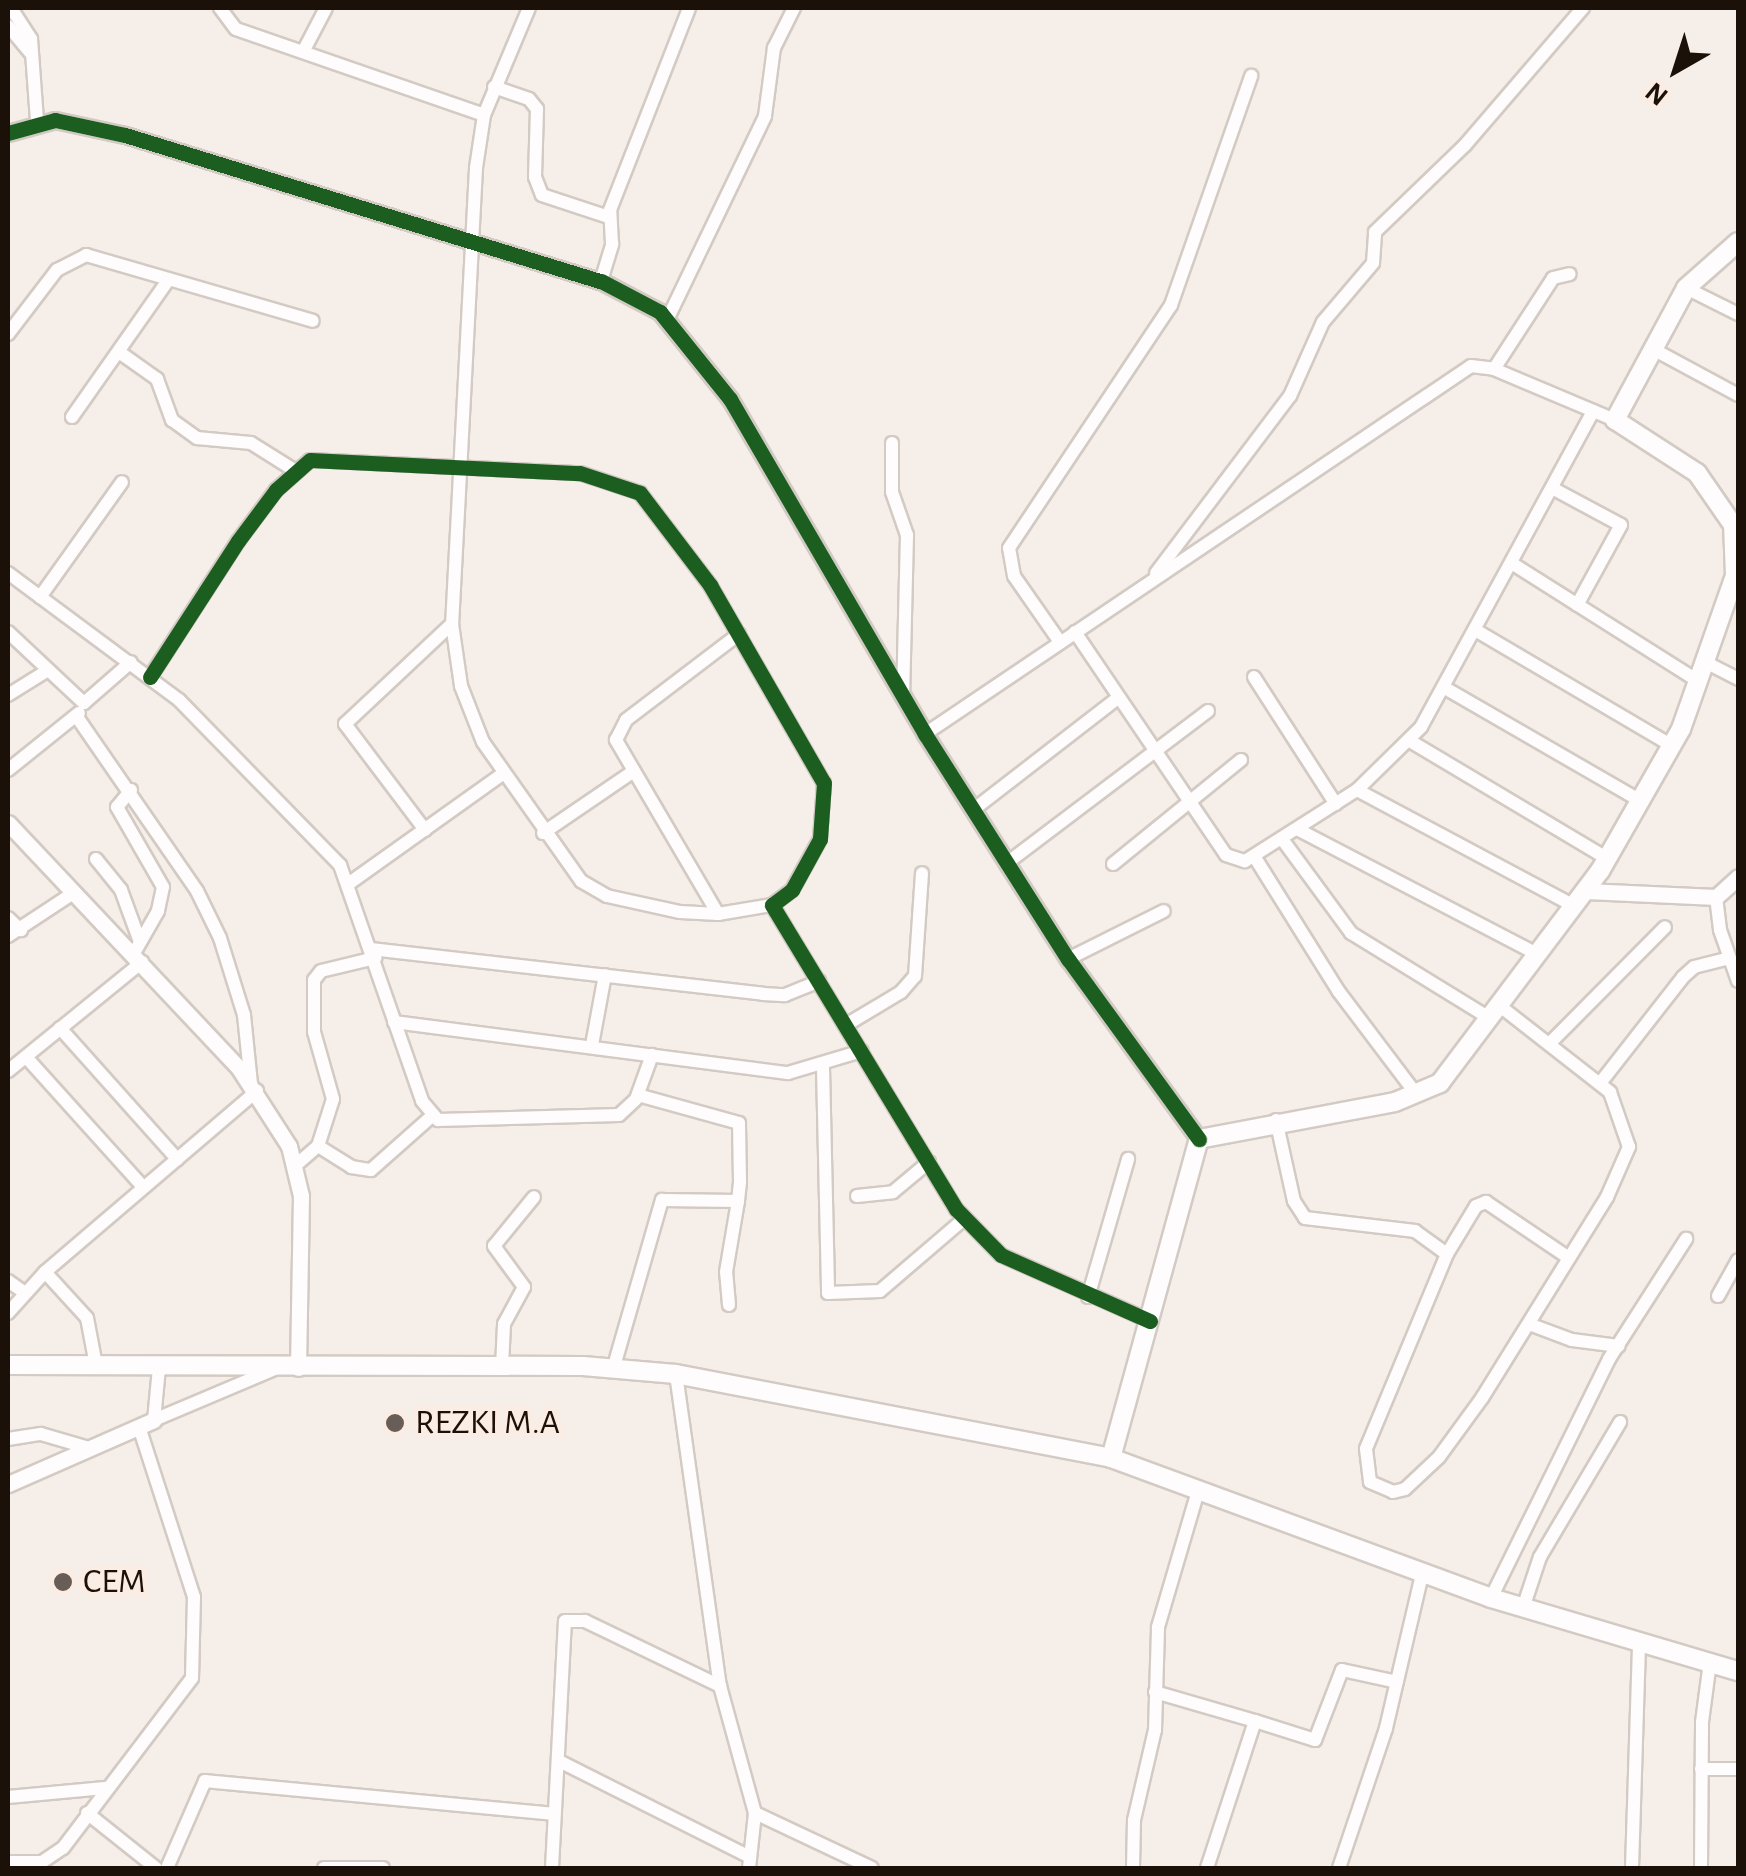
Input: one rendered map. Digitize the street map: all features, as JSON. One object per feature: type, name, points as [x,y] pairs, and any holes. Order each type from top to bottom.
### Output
[{"type":"main road","points":[[1111,1458],[1199,1138],[1276,1120],[1416,1096],[1457,1066],[1608,859],[1672,746],[1709,664],[1738,547],[1720,497],[1698,473],[1615,420],[1686,288],[1738,242]]},
{"type":"main road","points":[[8,1365],[275,1369],[614,1366],[676,1374],[1111,1458],[1491,1598],[1738,1670]]},
{"type":"street","points":[[11,8],[31,39],[37,121]]},
{"type":"street","points":[[220,8],[236,29],[484,115]]},
{"type":"street","points":[[304,50],[326,8]]},
{"type":"street","points":[[150,677],[238,541],[294,470],[321,458],[462,464],[580,473],[640,493],[674,533],[739,634],[824,784],[820,839],[792,890],[772,905],[718,914],[607,896],[582,881],[543,833],[469,712],[452,624],[462,464],[469,241],[484,115],[528,8]]},
{"type":"street","points":[[601,281],[612,244],[609,217],[689,8]]},
{"type":"street","points":[[667,320],[765,116],[774,48],[794,8]]},
{"type":"street","points":[[1152,580],[1290,396],[1323,322],[1372,263],[1375,232],[1465,144],[1584,8]]},
{"type":"street","points":[[8,26],[30,52]]},
{"type":"street","points":[[1060,642],[1014,576],[1009,548],[1171,305],[1251,76]]},
{"type":"street","points":[[494,88],[529,99],[538,109],[536,177],[542,195],[609,217]]},
{"type":"street","points":[[8,133],[37,121],[71,121],[125,135],[601,281],[645,301],[667,320],[730,399],[973,810],[1068,959],[1199,1138]]},
{"type":"street","points":[[8,334],[75,256],[313,321]]},
{"type":"street","points":[[1494,369],[1553,278],[1570,274]]},
{"type":"street","points":[[72,417],[167,282]]},
{"type":"street","points":[[1686,288],[1738,314]]},
{"type":"street","points":[[1651,348],[1738,395]]},
{"type":"street","points":[[119,352],[158,379],[172,420],[197,438],[251,443],[294,470]]},
{"type":"street","points":[[925,734],[1471,366],[1494,369],[1615,420]]},
{"type":"street","points":[[1075,632],[1232,861],[1254,856],[1358,790],[1410,741],[1477,631],[1592,410]]},
{"type":"street","points":[[892,443],[892,492],[907,536],[903,697]]},
{"type":"street","points":[[40,597],[122,482]]},
{"type":"street","points":[[1552,488],[1621,525],[1577,605]]},
{"type":"street","points":[[1512,564],[1700,682]]},
{"type":"street","points":[[8,572],[150,677],[256,772],[351,882],[394,1022],[432,1116],[449,1123],[623,1114],[638,1095],[652,1056]]},
{"type":"street","points":[[425,830],[345,724],[452,624]]},
{"type":"street","points":[[1477,631],[1672,746]]},
{"type":"street","points":[[8,632],[45,672],[84,703]]},
{"type":"street","points":[[718,914],[616,740],[620,726],[739,634]]},
{"type":"street","points":[[8,770],[77,717],[84,703],[131,662]]},
{"type":"street","points":[[1709,664],[1738,679]]},
{"type":"street","points":[[8,696],[45,672]]},
{"type":"street","points":[[1254,677],[1336,804]]},
{"type":"street","points":[[1445,688],[1641,802]]},
{"type":"street","points":[[973,810],[1118,698]]},
{"type":"street","points":[[1007,863],[1092,794],[1118,784],[1208,710]]},
{"type":"street","points":[[77,717],[131,790],[220,938],[247,1030],[254,1087]]},
{"type":"street","points":[[1410,741],[1608,859]]},
{"type":"street","points":[[1113,864],[1192,805],[1241,760]]},
{"type":"street","points":[[543,833],[634,771]]},
{"type":"street","points":[[351,882],[504,774]]},
{"type":"street","points":[[8,1071],[60,1028],[139,952],[163,888],[116,808],[131,790]]},
{"type":"street","points":[[1358,790],[1574,906]]},
{"type":"street","points":[[8,824],[139,952],[254,1087],[296,1166],[298,1368]]},
{"type":"street","points":[[1297,829],[1539,955]]},
{"type":"street","points":[[1282,839],[1351,933],[1550,1044],[1601,1082],[1621,1110],[1628,1147],[1616,1180],[1528,1324],[1461,1427],[1414,1482],[1393,1492],[1370,1482],[1366,1450],[1448,1254],[1476,1206],[1486,1202],[1568,1258]]},
{"type":"street","points":[[1254,856],[1339,992],[1416,1096]]},
{"type":"street","points":[[96,859],[121,890],[139,952]]},
{"type":"street","points":[[846,1025],[901,992],[914,976],[922,872]]},
{"type":"street","points":[[1586,891],[1716,897],[1738,877]]},
{"type":"street","points":[[8,936],[75,892]]},
{"type":"street","points":[[1716,897],[1738,981]]},
{"type":"street","points":[[772,905],[964,1219],[1001,1254],[1088,1297],[1150,1321]]},
{"type":"street","points":[[1068,959],[1164,911]]},
{"type":"street","points":[[8,918],[22,930]]},
{"type":"street","points":[[1550,1044],[1666,927]]},
{"type":"street","points":[[296,1166],[318,1146],[333,1100],[314,1032],[314,980],[322,971],[373,954],[786,995],[819,981]]},
{"type":"street","points":[[1601,1082],[1683,977],[1694,967],[1730,958]]},
{"type":"street","points":[[592,1045],[605,975]]},
{"type":"street","points":[[394,1022],[788,1073],[823,1068],[862,1051]]},
{"type":"street","points":[[60,1028],[178,1159]]},
{"type":"street","points":[[26,1056],[143,1187]]},
{"type":"street","points":[[823,1068],[828,1294],[880,1291],[964,1219]]},
{"type":"street","points":[[8,1313],[45,1272],[178,1159],[254,1087]]},
{"type":"street","points":[[638,1095],[739,1122],[738,1202],[726,1272],[729,1305]]},
{"type":"street","points":[[318,1146],[351,1167],[371,1170],[432,1116]]},
{"type":"street","points":[[1276,1120],[1294,1201],[1305,1218],[1415,1231],[1448,1254]]},
{"type":"street","points":[[1088,1297],[1128,1159]]},
{"type":"street","points":[[857,1196],[893,1192],[929,1162]]},
{"type":"street","points":[[502,1367],[504,1324],[524,1287],[494,1246],[534,1196]]},
{"type":"street","points":[[614,1366],[662,1200],[738,1202]]},
{"type":"street","points":[[1491,1598],[1537,1495],[1619,1346],[1686,1239]]},
{"type":"street","points":[[1718,1296],[1738,1260]]},
{"type":"street","points":[[45,1272],[87,1318],[96,1365]]},
{"type":"street","points":[[8,1281],[24,1292]]},
{"type":"street","points":[[1528,1324],[1572,1340],[1619,1346]]},
{"type":"street","points":[[8,1862],[50,1859],[192,1678],[194,1597],[146,1423],[158,1368]]},
{"type":"street","points":[[8,1484],[275,1369]]},
{"type":"street","points":[[559,1762],[748,1862],[755,1813],[720,1686],[676,1374]]},
{"type":"street","points":[[1523,1608],[1540,1558],[1620,1422]]},
{"type":"street","points":[[8,1439],[42,1434],[89,1448]]},
{"type":"street","points":[[1133,1868],[1134,1820],[1154,1730],[1158,1627],[1198,1491]]},
{"type":"street","points":[[1338,1868],[1396,1682],[1422,1574]]},
{"type":"street","points":[[552,1868],[559,1762],[559,1678],[568,1617],[720,1686]]},
{"type":"street","points":[[1632,1868],[1639,1644]]},
{"type":"street","points":[[1701,1868],[1700,1769],[1710,1662]]},
{"type":"street","points":[[1155,1692],[1315,1740],[1342,1670],[1396,1682]]},
{"type":"street","points":[[1207,1868],[1255,1721]]},
{"type":"street","points":[[1700,1769],[1738,1769]]},
{"type":"street","points":[[168,1868],[204,1781],[554,1814]]},
{"type":"street","points":[[8,1797],[105,1788]]},
{"type":"street","points":[[87,1813],[156,1868]]},
{"type":"street","points":[[755,1813],[872,1868]]},
{"type":"street","points":[[324,1868],[384,1868]]},
{"type":"cycle path","points":[[8,133],[55,120],[125,135],[601,281],[660,312],[730,399],[925,734],[1068,959],[1199,1139]]},
{"type":"cycle path","points":[[150,677],[238,541],[276,490],[310,460],[580,473],[640,493],[710,585],[824,783],[820,839],[792,890],[772,905],[956,1209],[1001,1255],[1150,1321]]},
{"type":"place","name":"REZKI M.A","points":[[395,1423]]},
{"type":"place","name":"CEM","points":[[63,1582]]}]
